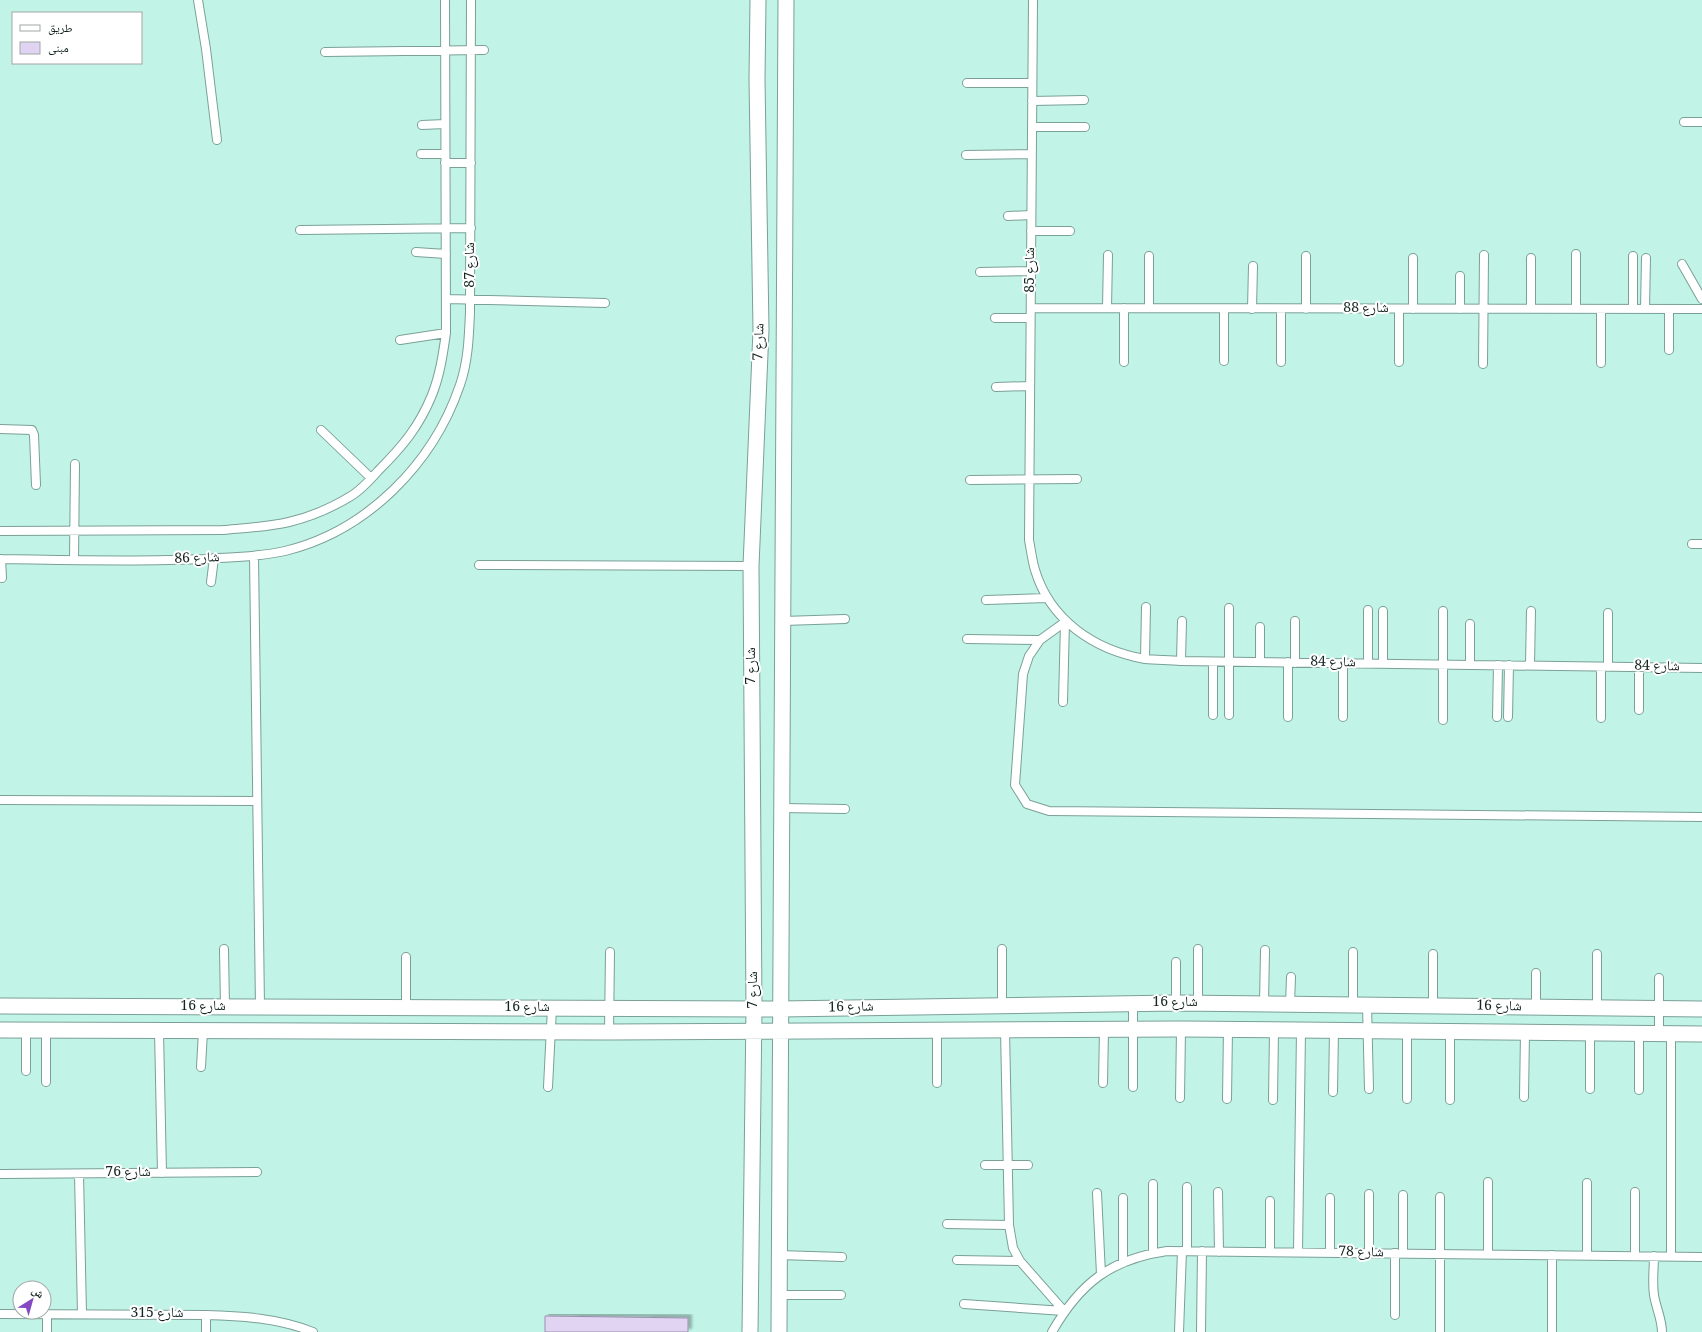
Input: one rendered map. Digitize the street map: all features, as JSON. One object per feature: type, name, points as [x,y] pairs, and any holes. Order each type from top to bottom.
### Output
[{"type":"street","name":"شارع 7","points":[[750,1332],[754,1031],[751,566],[761,330],[757,80],[758,0]]},
{"type":"street","name":"شارع 7","points":[[779,1332],[786,0]]},
{"type":"street","name":"شارع 16","points":[[0,1006],[780,1009],[1198,1003],[1702,1010]]},
{"type":"street","points":[[314,1007],[315,1031]]},
{"type":"street","points":[[909,1008],[909,1032]]},
{"type":"street","name":"شارع 16","points":[[0,1030],[909,1032],[1228,1029],[1702,1034]]},
{"type":"lane","points":[[198,0],[206,49],[217,140]]},
{"type":"lane","name":"شارع 87","points":[[364,486],[402,446],[419,422],[432,395],[441,365],[446,333],[445,0]]},
{"type":"lane","name":"شارع 87","points":[[380,502],[407,477],[416,466],[429,449],[447,418],[460,384],[468,349],[471,300],[471,0]]},
{"type":"lane","name":"شارع 85","points":[[1029,540],[1032,0]]},
{"type":"lane","points":[[325,52],[484,50]]},
{"type":"lane","points":[[967,83],[1032,83]]},
{"type":"lane","points":[[1032,101],[1084,100]]},
{"type":"lane","points":[[1684,122],[1702,122]]},
{"type":"lane","points":[[422,125],[445,124]]},
{"type":"lane","points":[[1032,127],[1085,127]]},
{"type":"lane","points":[[421,154],[445,154]]},
{"type":"lane","points":[[966,155],[1032,154]]},
{"type":"lane","points":[[445,163],[471,163]]},
{"type":"lane","points":[[1008,216],[1031,215]]},
{"type":"lane","points":[[300,230],[471,228]]},
{"type":"lane","points":[[1031,231],[1070,231]]},
{"type":"lane","points":[[416,252],[446,254]]},
{"type":"lane","points":[[1576,254],[1576,309]]},
{"type":"lane","points":[[1107,308],[1108,255]]},
{"type":"lane","points":[[1483,364],[1484,255]]},
{"type":"lane","points":[[1149,256],[1149,308]]},
{"type":"lane","points":[[1306,256],[1306,309]]},
{"type":"lane","points":[[1633,256],[1633,309]]},
{"type":"lane","points":[[1413,258],[1414,309]]},
{"type":"lane","points":[[1531,258],[1531,309]]},
{"type":"lane","points":[[1645,310],[1646,258]]},
{"type":"lane","points":[[1682,264],[1702,299]]},
{"type":"lane","points":[[1252,309],[1253,266]]},
{"type":"lane","points":[[980,272],[1031,271]]},
{"type":"lane","points":[[1460,276],[1460,309]]},
{"type":"lane","points":[[446,299],[605,303]]},
{"type":"lane","name":"شارع 88","points":[[1031,308],[1702,310]]},
{"type":"lane","points":[[1124,308],[1124,362]]},
{"type":"lane","points":[[1224,309],[1224,361]]},
{"type":"lane","points":[[1281,309],[1281,362]]},
{"type":"lane","points":[[1399,309],[1399,362]]},
{"type":"lane","points":[[1601,309],[1601,363]]},
{"type":"lane","points":[[1669,309],[1669,350]]},
{"type":"lane","points":[[995,318],[1030,318]]},
{"type":"lane","points":[[400,340],[446,333]]},
{"type":"lane","points":[[996,387],[1030,386]]},
{"type":"lane","points":[[0,429],[32,430],[34,435],[36,485]]},
{"type":"lane","points":[[321,430],[371,478]]},
{"type":"lane","points":[[74,560],[75,464]]},
{"type":"lane","points":[[970,480],[1077,479]]},
{"type":"lane","name":"شارع 86","points":[[0,531],[184,531],[258,527],[291,521],[322,511],[351,496],[364,486]]},
{"type":"lane","name":"شارع 86","points":[[1,559],[176,560],[254,556],[285,551],[319,539],[351,523],[380,502]]},
{"type":"lane","name":"شارع 84","points":[[1029,540],[1034,570],[1047,598],[1066,622],[1092,641],[1122,654],[1145,659],[1213,662],[1702,668]]},
{"type":"lane","points":[[1692,544],[1702,544]]},
{"type":"lane","points":[[254,556],[260,1007]]},
{"type":"lane","points":[[211,582],[214,558]]},
{"type":"lane","points":[[1,559],[2,578]]},
{"type":"lane","points":[[479,564],[751,566]]},
{"type":"lane","points":[[986,600],[1047,598]]},
{"type":"lane","points":[[1145,659],[1146,607]]},
{"type":"lane","points":[[1229,608],[1229,715]]},
{"type":"lane","points":[[1368,610],[1368,663]]},
{"type":"lane","points":[[1383,611],[1383,664]]},
{"type":"lane","points":[[1443,611],[1443,720]]},
{"type":"lane","points":[[1530,665],[1531,611]]},
{"type":"lane","points":[[1601,718],[1608,613]]},
{"type":"lane","points":[[782,621],[845,619]]},
{"type":"lane","points":[[1181,661],[1182,621]]},
{"type":"lane","points":[[1288,717],[1296,621]]},
{"type":"lane","points":[[1066,622],[1040,640],[1029,656],[1023,674],[1015,785],[1027,804],[1049,811],[1702,817]]},
{"type":"lane","points":[[1063,702],[1066,622]]},
{"type":"lane","points":[[1470,624],[1470,665]]},
{"type":"lane","points":[[1260,627],[1260,662]]},
{"type":"lane","points":[[967,639],[1040,640]]},
{"type":"lane","points":[[1213,662],[1213,715]]},
{"type":"lane","points":[[1342,717],[1343,663]]},
{"type":"lane","points":[[1498,665],[1498,717]]},
{"type":"lane","points":[[1508,717],[1509,665]]},
{"type":"lane","points":[[1639,667],[1639,710]]},
{"type":"lane","points":[[0,800],[257,801]]},
{"type":"lane","points":[[782,808],[845,809]]},
{"type":"lane","points":[[224,949],[225,1007]]},
{"type":"lane","points":[[1002,949],[1002,1006]]},
{"type":"lane","points":[[1198,949],[1198,1003]]},
{"type":"lane","points":[[1264,1004],[1265,950]]},
{"type":"lane","points":[[609,1032],[610,952]]},
{"type":"lane","points":[[1353,952],[1360,1005],[1368,1031],[1369,1090]]},
{"type":"lane","points":[[1433,954],[1433,1006]]},
{"type":"lane","points":[[1597,954],[1597,1008]]},
{"type":"lane","points":[[406,957],[406,1007]]},
{"type":"lane","points":[[1176,962],[1176,1003]]},
{"type":"lane","points":[[1536,974],[1536,1007]]},
{"type":"lane","points":[[1290,1004],[1291,977]]},
{"type":"lane","points":[[1659,978],[1659,1009],[1665,1034],[1671,1256]]},
{"type":"lane","points":[[1133,1003],[1133,1086]]},
{"type":"lane","points":[[548,1087],[552,1008]]},
{"type":"lane","points":[[1104,1029],[1104,1083]]},
{"type":"lane","points":[[1180,1098],[1181,1029]]},
{"type":"lane","points":[[1228,1029],[1228,1099]]},
{"type":"lane","points":[[1005,1030],[1009,1165],[1009,1225],[1013,1248],[1020,1261],[1064,1311]]},
{"type":"lane","points":[[1273,1100],[1274,1030]]},
{"type":"lane","points":[[1298,1252],[1301,1030]]},
{"type":"lane","points":[[1333,1092],[1334,1030]]},
{"type":"lane","points":[[26,1031],[26,1071]]},
{"type":"lane","points":[[46,1031],[46,1082]]},
{"type":"lane","points":[[160,1031],[162,1173]]},
{"type":"lane","points":[[201,1067],[203,1031]]},
{"type":"lane","points":[[937,1031],[937,1083]]},
{"type":"lane","points":[[1407,1031],[1407,1099]]},
{"type":"lane","points":[[1450,1032],[1450,1100]]},
{"type":"lane","points":[[1524,1032],[1524,1097]]},
{"type":"lane","points":[[1590,1033],[1590,1089]]},
{"type":"lane","points":[[1639,1033],[1639,1090]]},
{"type":"lane","points":[[985,1165],[1028,1165]]},
{"type":"lane","name":"شارع 76","points":[[0,1174],[257,1172]]},
{"type":"lane","points":[[79,1174],[82,1314]]},
{"type":"lane","points":[[1488,1182],[1488,1254]]},
{"type":"lane","points":[[1587,1183],[1587,1255]]},
{"type":"lane","points":[[1153,1184],[1153,1253]]},
{"type":"lane","points":[[1179,1332],[1185,1251],[1187,1187]]},
{"type":"lane","points":[[1218,1192],[1219,1252]]},
{"type":"lane","points":[[1635,1192],[1635,1256]]},
{"type":"lane","points":[[1097,1193],[1101,1274]]},
{"type":"lane","points":[[1369,1194],[1369,1253]]},
{"type":"lane","points":[[1395,1316],[1403,1195]]},
{"type":"lane","points":[[1440,1197],[1440,1332]]},
{"type":"lane","points":[[1122,1263],[1123,1198]]},
{"type":"lane","points":[[1330,1198],[1330,1253]]},
{"type":"lane","points":[[1270,1201],[1270,1252]]},
{"type":"lane","points":[[947,1224],[1009,1225]]},
{"type":"lane","points":[[1201,1332],[1202,1251]]},
{"type":"lane","name":"شارع 78","points":[[1052,1332],[1064,1311],[1081,1291],[1101,1274],[1122,1263],[1153,1253],[1202,1251],[1702,1256]]},
{"type":"lane","points":[[779,1255],[842,1257]]},
{"type":"lane","points":[[1552,1255],[1552,1332]]},
{"type":"lane","points":[[1654,1256],[1653,1292],[1656,1306],[1662,1321],[1662,1332]]},
{"type":"lane","points":[[957,1260],[1020,1261]]},
{"type":"lane","points":[[779,1295],[841,1295]]},
{"type":"lane","points":[[964,1304],[1064,1311]]},
{"type":"lane","name":"شارع 315","points":[[0,1314],[12,1314]]},
{"type":"lane","name":"شارع 315","points":[[52,1314],[239,1316],[274,1321],[313,1332]]},
{"type":"lane","points":[[206,1315],[206,1332]]},
{"type":"lane","points":[[47,1320],[47,1332]]},
{"type":"shaded area","points":[[0,0],[1702,0],[1702,1332],[0,1332]]},
{"type":"building","points":[[545,1316],[688,1318],[688,1332],[545,1332]]}]
